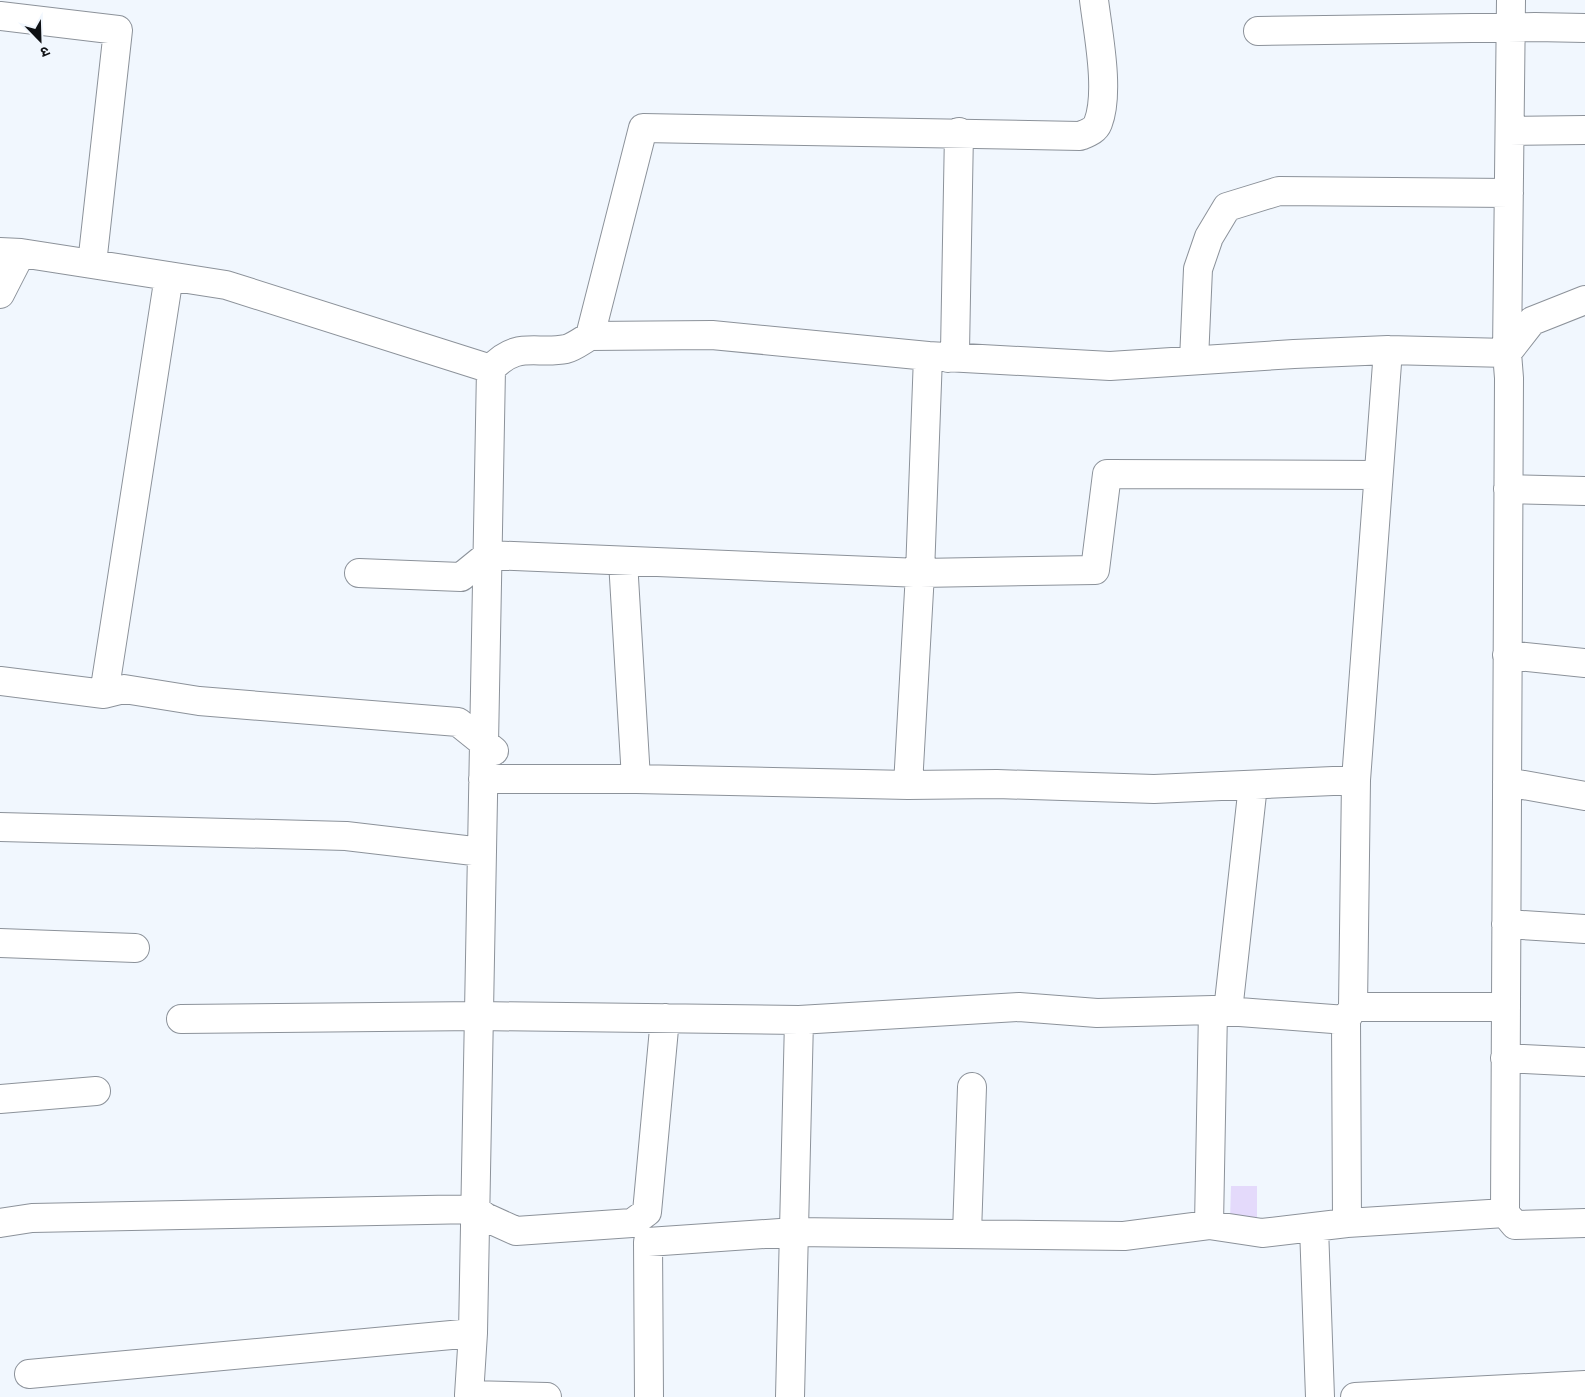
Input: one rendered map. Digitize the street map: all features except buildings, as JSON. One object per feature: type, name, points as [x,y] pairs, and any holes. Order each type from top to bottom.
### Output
[{"type":"street","points":[[590,336],[644,128],[959,132],[1080,136],[1092,131],[1098,124],[1104,82],[1094,0]]},
{"type":"street","points":[[1511,0],[1506,353],[1509,378],[1505,1213],[1515,1225],[1585,1223]]},
{"type":"street","points":[[0,16],[118,30],[92,264]]},
{"type":"street","points":[[1258,31],[1585,28]]},
{"type":"street","points":[[1510,131],[1585,130]]},
{"type":"street","points":[[938,357],[954,351],[959,132]]},
{"type":"street","points":[[1194,360],[1198,269],[1209,237],[1228,207],[1279,191],[1509,192]]},
{"type":"street","points":[[0,294],[10,253],[92,264],[226,285],[491,369]]},
{"type":"street","points":[[104,694],[169,276]]},
{"type":"street","points":[[1506,353],[1532,321],[1585,300]]},
{"type":"street","points":[[547,1397],[469,1396],[473,1332],[483,780],[490,748],[488,555],[491,369],[501,358],[528,349],[567,349],[590,336],[712,335],[938,357],[1110,366],[1388,350],[1506,353]]},
{"type":"street","points":[[1347,1223],[1354,796],[1388,350]]},
{"type":"street","points":[[908,785],[920,573],[938,357]]},
{"type":"street","points":[[359,573],[461,577],[488,555],[920,573],[1096,570],[1107,474],[1378,475]]},
{"type":"street","points":[[1508,489],[1585,491]]},
{"type":"street","points":[[623,561],[636,779]]},
{"type":"street","points":[[1508,655],[1585,663]]},
{"type":"street","points":[[0,681],[104,694],[124,689],[199,701],[458,722],[490,748]]},
{"type":"street","points":[[483,780],[636,779],[908,785],[997,784],[1154,789],[1356,780]]},
{"type":"street","points":[[1507,782],[1585,796]]},
{"type":"street","points":[[1209,1225],[1220,1011],[1253,785]]},
{"type":"street","points":[[0,827],[346,836],[482,852]]},
{"type":"street","points":[[1506,924],[1585,929]]},
{"type":"street","points":[[0,943],[135,948]]},
{"type":"street","points":[[181,1019],[479,1016],[799,1020],[1019,1007],[1096,1013],[1220,1011],[1350,1014],[1505,1007]]},
{"type":"street","points":[[0,1223],[32,1218],[475,1209],[485,1217],[516,1231],[632,1223],[647,1212],[665,1018]]},
{"type":"street","points":[[790,1397],[799,1020]]},
{"type":"street","points":[[1505,1058],[1585,1062]]},
{"type":"street","points":[[967,1233],[972,1087]]},
{"type":"street","points":[[0,1099],[96,1091]]},
{"type":"street","points":[[648,1397],[648,1242],[794,1232],[1124,1236],[1209,1225],[1262,1233],[1347,1223],[1505,1213]]},
{"type":"street","points":[[1314,1227],[1320,1397]]},
{"type":"street","points":[[29,1374],[473,1332]]},
{"type":"street","points":[[1355,1397],[1440,1395],[1585,1385]]}]
